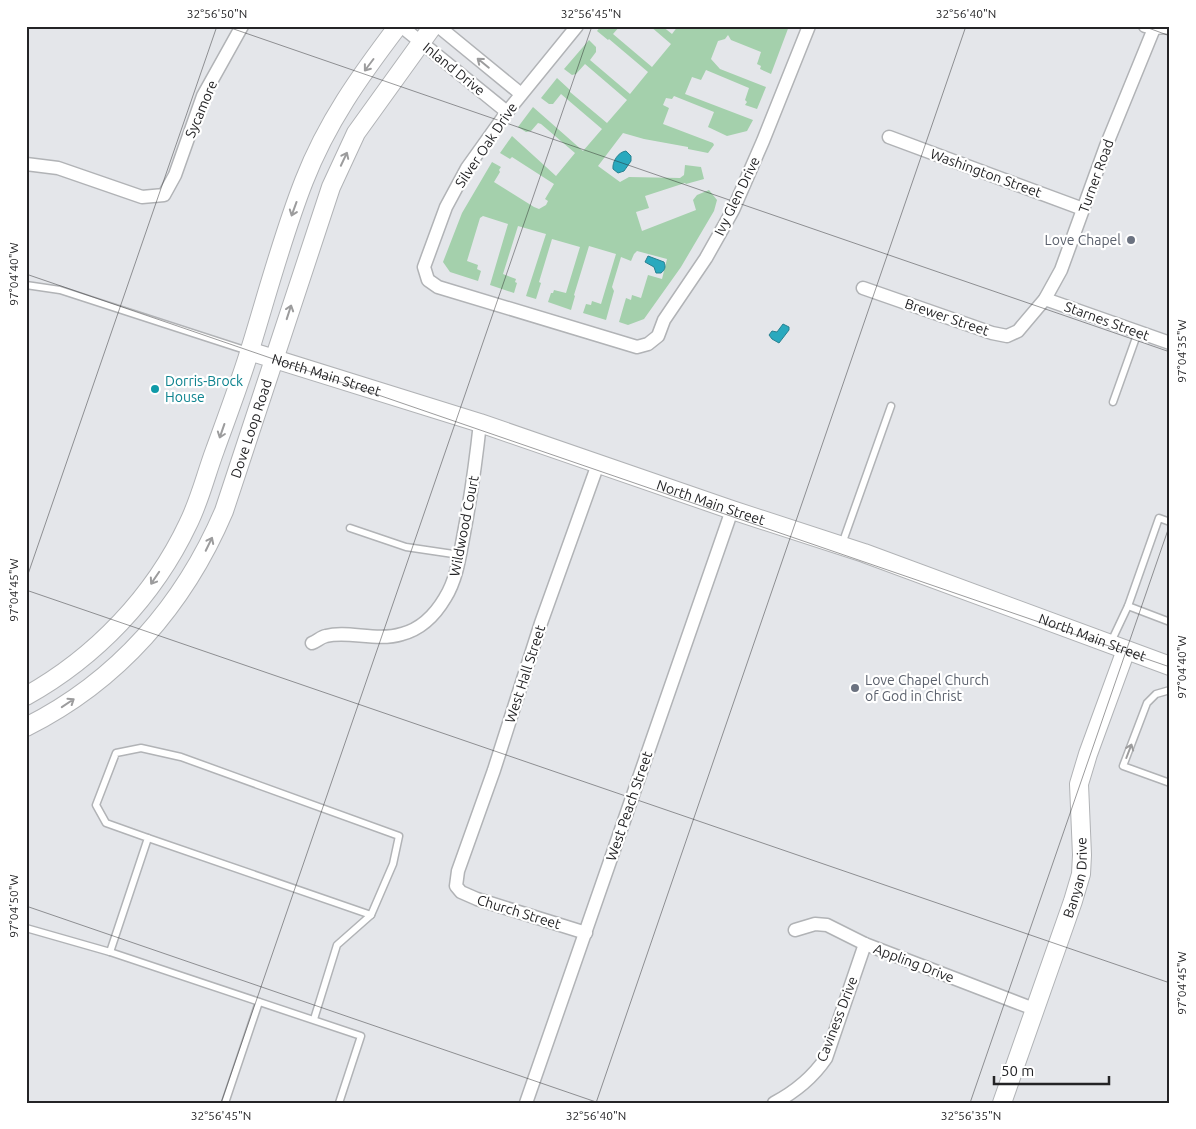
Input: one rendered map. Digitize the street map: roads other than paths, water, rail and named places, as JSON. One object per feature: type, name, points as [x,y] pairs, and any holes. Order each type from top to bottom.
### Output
[{"type":"main road","name":"Dove Loop Road","points":[[26,696],[63,673],[106,637],[143,596],[172,553],[188,524],[200,496],[304,180],[332,122],[358,79],[399,26]]},
{"type":"main road","name":"Dove Loop Road","points":[[26,727],[54,713],[100,680],[149,634],[185,586],[201,560],[224,512],[331,187],[356,133],[433,26]]},
{"type":"main road","name":"North Main Street","points":[[249,351],[480,423],[732,510],[841,545],[1170,666]]},
{"type":"main road","name":"Banyan Drive","points":[[1002,1103],[1081,874],[1080,784],[1118,647]]},
{"type":"street","name":"Sycamore","points":[[26,164],[58,168],[142,197],[164,195],[175,176],[203,96],[242,26]]},
{"type":"street","name":"Inland Drive","points":[[399,26],[507,112]]},
{"type":"street","name":"Inland Drive","points":[[438,26],[521,94]]},
{"type":"street","name":"Silver Oak Drive","points":[[576,26],[507,112],[467,168],[446,207],[424,267],[428,280],[438,287],[637,348]]},
{"type":"street","name":"Ivy Glen Drive","points":[[637,348],[648,344],[658,336],[664,320],[706,258],[733,210],[809,26]]},
{"type":"street","points":[[1152,27],[1170,28]]},
{"type":"street","name":"Turner Road","points":[[1028,320],[1045,298],[1061,270],[1152,27]]},
{"type":"street","name":"Washington Street","points":[[889,137],[1083,209]]},
{"type":"street","name":"Brewer Street","points":[[863,288],[992,333],[1007,336],[1018,331],[1028,320]]},
{"type":"street","name":"Starnes Street","points":[[1045,298],[1170,343]]},
{"type":"street","name":"Wildwood Court","points":[[312,643],[324,636],[336,634],[377,638],[400,635],[418,628],[434,614],[452,584],[460,555],[473,486],[480,423]]},
{"type":"street","name":"West Hall Street","points":[[456,886],[458,871],[494,770],[541,623],[598,464]]},
{"type":"street","name":"West Peach Street","points":[[526,1103],[732,510]]},
{"type":"street","name":"Church Street","points":[[456,886],[461,892],[477,899],[586,932]]},
{"type":"street","name":"Appling Drive","points":[[795,930],[815,924],[827,925],[864,944],[1034,1009]]},
{"type":"street","name":"Caviness Drive","points":[[774,1103],[805,1082],[826,1058],[864,944]]},
{"type":"lane","points":[[26,285],[60,290],[249,351]]},
{"type":"lane","points":[[1113,402],[1138,332]]},
{"type":"lane","points":[[841,545],[891,406]]},
{"type":"lane","points":[[1118,647],[1128,606],[1159,518],[1170,522]]},
{"type":"lane","points":[[350,528],[406,547],[460,555]]},
{"type":"lane","points":[[1128,606],[1170,622]]},
{"type":"lane","points":[[1170,690],[1156,694],[1147,703],[1123,766],[1170,783]]},
{"type":"lane","points":[[314,1019],[337,945],[371,915],[394,864],[399,836],[181,757],[141,748],[116,753],[96,805],[106,822],[371,915]]},
{"type":"lane","points":[[110,952],[148,838]]},
{"type":"lane","points":[[26,928],[110,952],[361,1036],[339,1103]]},
{"type":"lane","points":[[225,1103],[259,1002]]},
{"type":"water","points":[[626,151],[631,156],[631,161],[624,171],[618,173],[613,169],[613,163],[618,155]]},
{"type":"water","points":[[648,256],[664,262],[665,267],[661,273],[656,273],[654,267],[645,262]]},
{"type":"water","points":[[783,324],[789,327],[789,330],[779,343],[769,335],[772,331],[777,332]]},
{"type":"place","name":"Love Chapel","points":[[1131,240]]},
{"type":"place","name":"Dorris-Brock House","points":[[155,389]]},
{"type":"place","name":"Love Chapel Church of God in Christ","points":[[855,688]]}]
